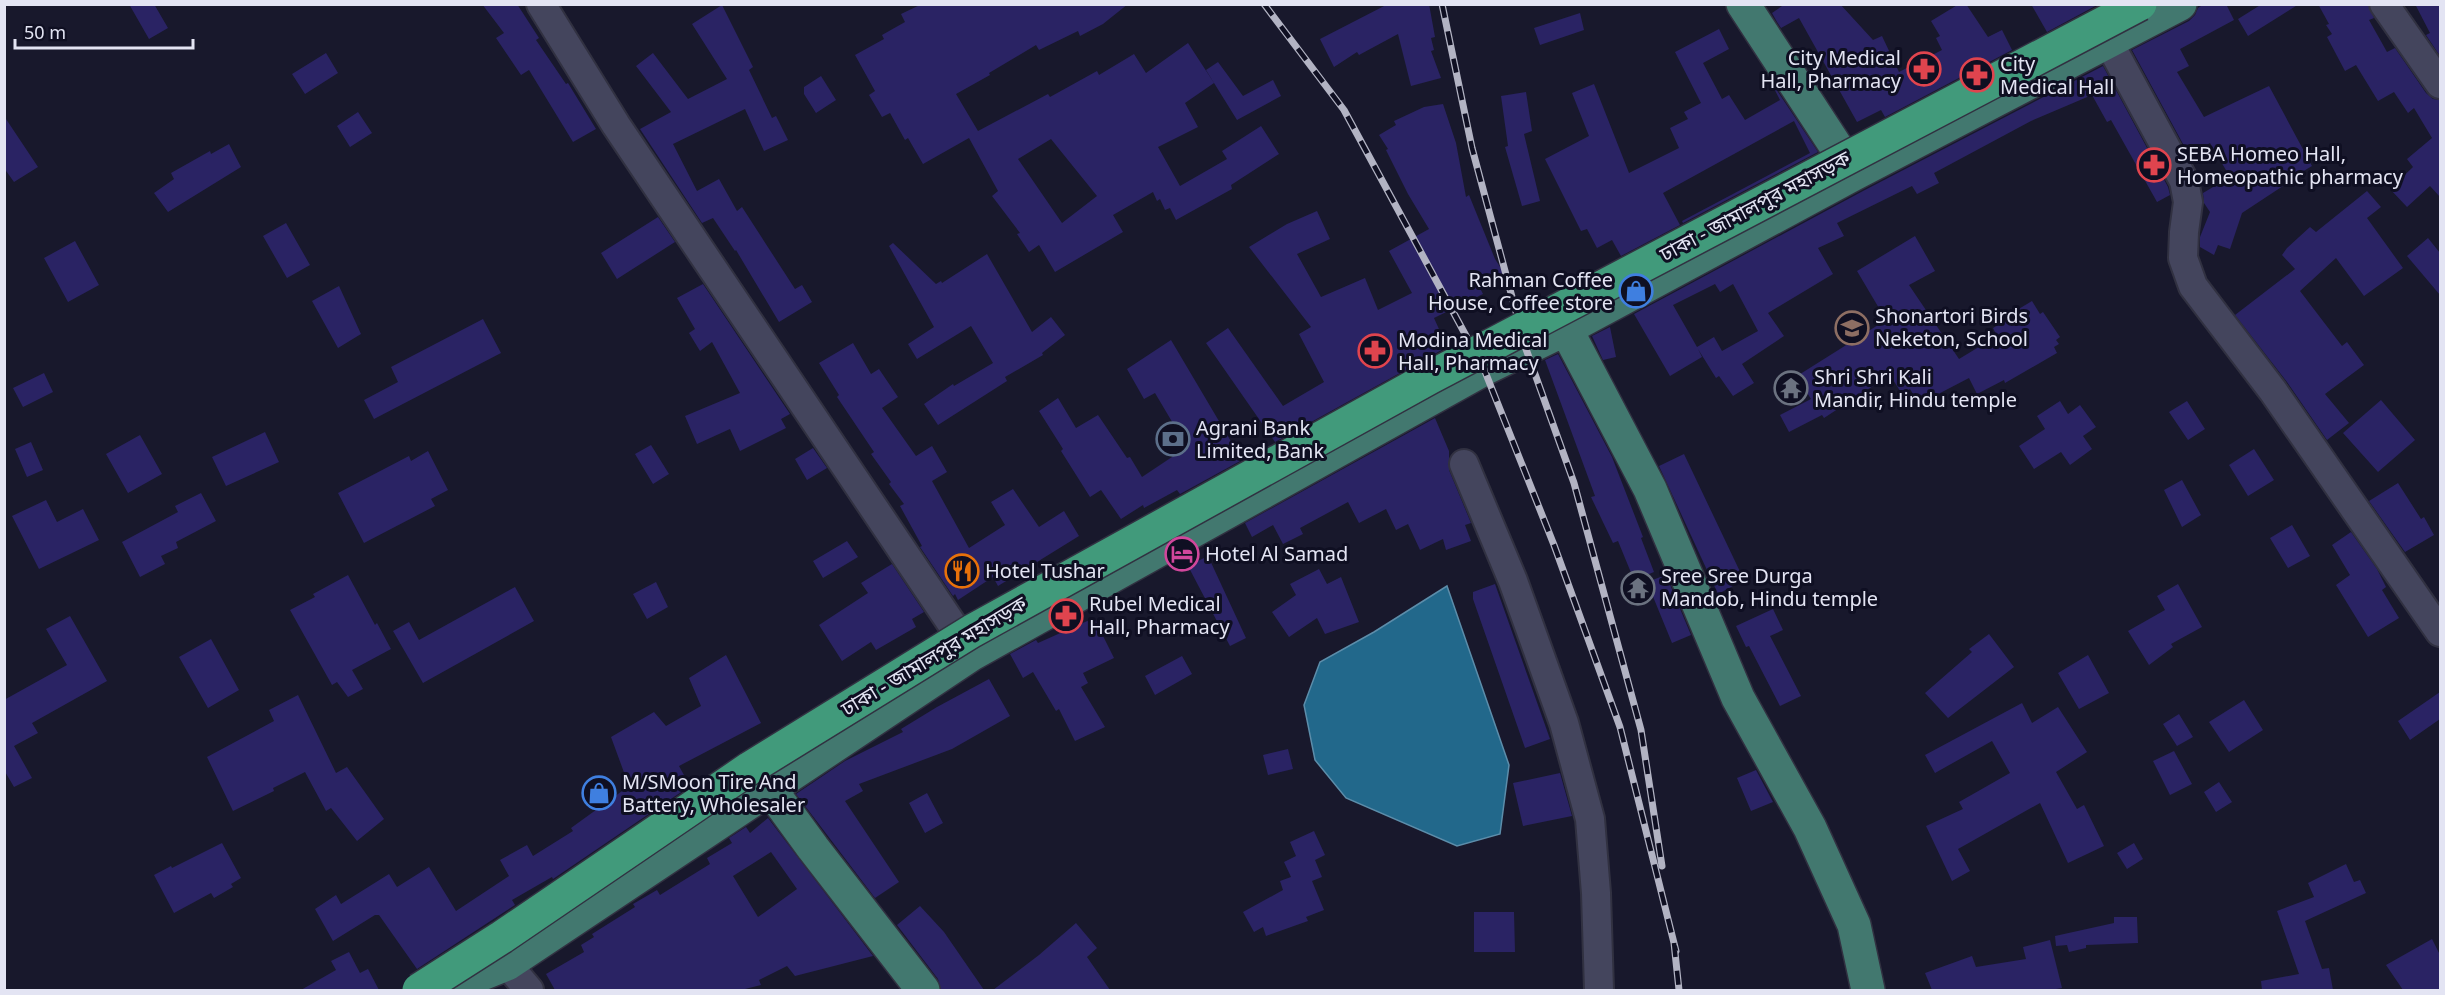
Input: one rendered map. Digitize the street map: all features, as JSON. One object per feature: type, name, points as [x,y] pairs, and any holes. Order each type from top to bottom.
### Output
[{"type":"highway","name":"ঢাকা - জামালপুর মহাসড়ক","points":[[419,990],[512,930],[750,768],[972,631],[1429,378],[2140,4]]},
{"type":"main road","points":[[1743,4],[1854,174]]},
{"type":"main road","points":[[442,990],[507,964],[972,654],[1484,369],[1566,329],[1854,174],[2180,4]]},
{"type":"main road","points":[[1566,329],[1650,489],[1738,698],[1820,850],[1854,925],[1868,990]]},
{"type":"main road","points":[[770,789],[923,990]]},
{"type":"street","points":[[541,4],[623,135],[972,654]]},
{"type":"street","points":[[2384,4],[2440,84]]},
{"type":"street","points":[[2108,41],[2184,181],[2188,202],[2183,258],[2193,286],[2273,391],[2440,632]]},
{"type":"street","points":[[1464,464],[1513,580],[1564,723],[1590,819],[1596,893],[1599,990]]},
{"type":"street","points":[[507,964],[529,990]]},
{"type":"water","points":[[1447,586],[1509,765],[1500,834],[1457,846],[1346,798],[1315,760],[1304,705],[1320,662],[1374,632]]},
{"type":"building","points":[[129,4],[154,4],[168,28],[149,39]]},
{"type":"building","points":[[482,4],[517,4],[539,38],[536,40],[566,84],[568,83],[596,129],[573,142],[529,70],[521,75],[496,38],[504,33]]},
{"type":"building","points":[[922,4],[1128,4],[1103,24],[1080,36],[1078,31],[1039,50],[1036,45],[956,94],[978,131],[1048,94],[1050,97],[1097,71],[1099,75],[1134,54],[1146,73],[1188,43],[1214,83],[1185,103],[1198,127],[1158,147],[1180,186],[1227,159],[1222,151],[1261,126],[1279,154],[1231,185],[1232,189],[1176,220],[1170,208],[1165,210],[1160,199],[1157,201],[1153,192],[1113,215],[1123,232],[1055,272],[1039,245],[1029,252],[1017,234],[1020,233],[992,196],[998,191],[969,138],[923,164],[908,138],[905,140],[890,113],[882,117],[869,95],[875,91],[855,55],[884,39],[882,35],[905,22],[901,14]],"holes":[[[1051,139],[1097,196],[1062,223],[1018,159]]]},
{"type":"building","points":[[1388,4],[1429,4],[1435,37],[1431,38],[1434,50],[1431,51],[1441,78],[1411,86],[1398,34],[1359,55],[1357,52],[1334,67],[1320,39]]},
{"type":"building","points":[[1785,4],[1840,4],[1873,40],[1882,36],[1899,72],[1942,50],[1936,38],[1940,36],[1931,21],[1959,4],[1966,4],[1988,37],[2002,30],[2012,50],[1885,117],[1881,110],[1857,122],[1799,18],[1781,28],[1777,22],[1772,13]]},
{"type":"building","points":[[2031,4],[2099,4],[2047,32]]},
{"type":"building","points":[[2204,4],[2226,4],[2234,20],[2180,49],[2189,66],[2177,72],[2204,117],[2269,86],[2312,166],[2242,213],[2230,249],[2218,245],[2214,255],[2200,247],[2200,237],[2210,212],[2204,203],[2203,193],[2230,177],[2210,143],[2189,155],[2132,50],[2189,21],[2198,8]]},
{"type":"building","points":[[2262,4],[2299,4],[2248,36],[2238,19]]},
{"type":"building","points":[[2318,4],[2368,4],[2374,18],[2369,20],[2387,52],[2395,48],[2426,93],[2433,99],[2440,100],[2440,197],[2430,186],[2407,207],[2390,189],[2413,167],[2407,159],[2432,138],[2414,108],[2408,113],[2394,92],[2378,101],[2356,65],[2345,71],[2327,37],[2332,34]]},
{"type":"building","points":[[2415,4],[2440,4],[2440,56],[2426,35],[2430,33]]},
{"type":"building","points":[[722,5],[753,67],[749,70],[772,118],[776,116],[788,140],[764,151],[745,109],[673,144],[697,191],[719,179],[737,211],[742,207],[795,289],[802,285],[812,302],[779,322],[736,250],[713,218],[702,223],[640,129],[671,112],[636,66],[653,53],[688,99],[727,79],[692,24]]},
{"type":"building","points":[[1580,13],[1584,30],[1540,45],[1534,28]]},
{"type":"building","points":[[1719,29],[1729,49],[1703,63],[1722,99],[1729,95],[1745,120],[1780,100],[1768,77],[1818,152],[1683,223],[1682,221],[1810,153],[1794,121],[1663,193],[1680,225],[1621,256],[1612,240],[1597,248],[1587,229],[1581,231],[1545,159],[1589,136],[1572,93],[1594,84],[1629,173],[1679,148],[1670,128],[1688,119],[1684,112],[1701,103],[1675,52]]},
{"type":"building","points":[[326,53],[338,73],[305,94],[292,74]]},
{"type":"building","points":[[1218,62],[1243,96],[1273,80],[1281,96],[1237,120],[1206,70]]},
{"type":"building","points":[[2103,66],[2168,187],[2170,195],[2157,202],[2111,120],[2107,122],[2092,95],[2031,121],[1934,173],[1939,183],[1917,194],[1912,186],[1837,223],[1844,236],[1818,248],[1833,274],[1768,313],[1784,336],[1742,364],[1754,383],[1733,396],[1719,376],[1716,378],[1698,349],[1702,357],[1670,376],[1634,314]],"holes":[[[1715,284],[1720,292],[1733,284],[1758,331],[1722,351],[1714,337],[1697,347],[1673,305]]]},
{"type":"building","points":[[821,76],[836,100],[816,113],[804,94],[804,87]]},
{"type":"building","points":[[1526,92],[1532,131],[1524,134],[1540,201],[1522,206],[1505,147],[1508,146],[1501,96]]},
{"type":"building","points":[[1443,104],[1456,143],[1466,197],[1469,195],[1495,259],[1504,273],[1480,288],[1483,294],[1434,318],[1447,347],[1275,442],[1206,343],[1228,328],[1283,406],[1324,382],[1299,334],[1311,327],[1249,247],[1287,224],[1317,211],[1330,239],[1297,254],[1321,297],[1365,278],[1378,310],[1412,293],[1389,251],[1429,229],[1408,194],[1386,150],[1388,149],[1379,135],[1396,125],[1394,121],[1424,107]]},
{"type":"building","points":[[358,112],[372,133],[350,147],[337,126]]},
{"type":"building","points":[[4,116],[38,167],[14,182],[4,168]]},
{"type":"building","points":[[229,144],[241,167],[168,212],[154,193],[174,179],[171,173],[210,151],[211,154]]},
{"type":"building","points":[[2367,191],[2381,207],[2367,218],[2403,268],[2364,296],[2336,258],[2300,291],[2342,346],[2347,342],[2364,365],[2325,394],[2349,423],[2327,440],[2287,382],[2235,315],[2295,269],[2282,255],[2287,248],[2310,227],[2316,232]]},
{"type":"building","points":[[658,217],[675,242],[617,279],[601,253]]},
{"type":"building","points":[[286,223],[310,265],[287,278],[263,236]]},
{"type":"building","points":[[1915,236],[1935,271],[1909,285],[1959,359],[1997,336],[1993,328],[2018,313],[2017,310],[2032,301],[2040,314],[2043,312],[2060,337],[2056,340],[2059,344],[2054,347],[2057,353],[2005,383],[2004,380],[1977,394],[1969,378],[1919,404],[1910,389],[1902,394],[1890,375],[1824,418],[1822,415],[1789,432],[1780,415],[1811,399],[1797,376],[1886,320],[1857,271]]},
{"type":"building","points":[[2428,238],[2440,253],[2440,295],[2407,256]]},
{"type":"building","points":[[75,241],[99,285],[68,302],[44,258]]},
{"type":"building","points":[[893,243],[936,284],[941,281],[942,283],[987,254],[1032,332],[1051,317],[1065,335],[1042,353],[1043,355],[1005,377],[1007,381],[938,425],[924,404],[953,384],[954,386],[993,363],[971,326],[917,359],[908,344],[934,327],[889,246]]},
{"type":"building","points":[[703,284],[790,414],[781,419],[786,428],[740,451],[730,429],[697,444],[685,416],[740,393],[712,342],[700,351],[689,333],[695,329],[677,298]]},
{"type":"building","points":[[339,286],[361,334],[338,348],[312,301]]},
{"type":"building","points":[[483,319],[501,353],[374,419],[364,400],[398,382],[391,367]]},
{"type":"building","points":[[1610,327],[1616,357],[1603,360],[1592,336]]},
{"type":"building","points":[[1171,340],[1242,460],[1180,494],[1177,490],[1144,508],[1143,505],[1121,519],[1101,490],[1090,497],[1039,411],[1058,398],[1076,428],[1098,415],[1142,477],[1187,447],[1155,393],[1144,399],[1127,369]]},
{"type":"building","points":[[853,343],[871,374],[879,369],[898,397],[882,408],[916,456],[932,446],[947,472],[932,481],[969,548],[1005,525],[991,502],[1013,489],[1039,527],[1064,511],[1079,536],[998,586],[993,577],[958,600],[955,594],[953,596],[920,547],[922,546],[900,506],[904,504],[889,484],[891,482],[871,454],[874,452],[837,397],[839,395],[819,363]]},
{"type":"building","points":[[1558,354],[1612,457],[1643,537],[1641,538],[1654,572],[1634,580],[1618,541],[1613,543],[1591,497],[1595,496],[1545,360]]},
{"type":"building","points":[[44,373],[53,392],[23,407],[13,388]]},
{"type":"building","points":[[2381,400],[2415,440],[2378,472],[2343,433]]},
{"type":"building","points":[[2060,401],[2068,414],[2080,405],[2096,427],[2083,436],[2092,449],[2070,465],[2061,452],[2034,469],[2019,446],[2045,429],[2037,416]]},
{"type":"building","points":[[2187,401],[2205,429],[2188,440],[2169,412]]},
{"type":"building","points":[[1435,418],[1449,451],[1449,470],[1471,523],[1465,525],[1471,541],[1446,550],[1443,539],[1420,550],[1408,524],[1396,530],[1386,509],[1359,523],[1348,502],[1300,528],[1303,534],[1283,544],[1273,525],[1252,537],[1245,523]]},
{"type":"building","points":[[265,432],[279,462],[226,486],[212,457]]},
{"type":"building","points":[[140,435],[162,474],[128,493],[106,454]]},
{"type":"building","points":[[31,442],[43,470],[27,477],[15,449]]},
{"type":"building","points":[[651,445],[669,474],[653,484],[635,454]]},
{"type":"building","points":[[813,448],[827,468],[807,480],[795,459]]},
{"type":"building","points":[[2254,449],[2274,480],[2248,496],[2229,465]]},
{"type":"building","points":[[428,451],[448,490],[431,499],[435,506],[364,543],[338,493],[409,456],[411,461]]},
{"type":"building","points":[[1684,454],[1744,580],[1718,594],[1659,466]]},
{"type":"building","points":[[2182,480],[2201,515],[2182,527],[2164,490]]},
{"type":"building","points":[[2398,483],[2421,519],[2424,517],[2434,535],[2405,552],[2369,501]]},
{"type":"building","points":[[201,493],[216,521],[176,542],[178,548],[161,556],[165,564],[140,577],[122,542],[178,512],[175,506]]},
{"type":"building","points":[[46,500],[57,522],[83,509],[99,540],[39,569],[12,516]]},
{"type":"building","points":[[2292,525],[2310,556],[2288,568],[2270,538]]},
{"type":"building","points":[[2351,532],[2377,569],[2386,587],[2382,590],[2399,618],[2368,637],[2336,585],[2350,575],[2332,545]]},
{"type":"building","points":[[847,541],[858,557],[823,578],[813,561]]},
{"type":"building","points":[[1208,556],[1246,638],[1230,646],[1188,566]]},
{"type":"building","points":[[892,564],[924,612],[912,619],[916,627],[876,650],[871,642],[842,661],[819,625],[868,593],[861,583]]},
{"type":"building","points":[[1319,569],[1327,584],[1341,577],[1359,622],[1325,634],[1317,618],[1289,637],[1272,612],[1296,595],[1290,584]]},
{"type":"building","points":[[348,575],[391,649],[352,670],[363,689],[348,697],[337,682],[332,685],[290,610],[315,597],[313,594]]},
{"type":"building","points":[[1666,575],[1691,635],[1672,643],[1647,582]]},
{"type":"building","points":[[656,582],[668,607],[647,619],[633,594]]},
{"type":"building","points":[[1495,584],[1550,739],[1525,748],[1473,599],[1473,592]]},
{"type":"building","points":[[2178,584],[2202,627],[2171,644],[2173,647],[2149,665],[2128,631],[2165,610],[2157,596]]},
{"type":"building","points":[[515,587],[534,621],[423,683],[393,631],[409,622],[419,640]]},
{"type":"building","points":[[1773,609],[1783,630],[1770,636],[1801,696],[1780,706],[1736,626]]},
{"type":"building","points":[[70,616],[107,681],[32,723],[38,733],[14,746],[32,778],[14,787],[4,770],[4,700],[67,665],[46,629]]},
{"type":"building","points":[[1094,618],[1114,658],[1083,673],[1088,683],[1081,687],[1105,727],[1075,741],[1059,709],[1056,711],[1033,672],[1023,678],[1010,654],[1036,640],[1038,643]]},
{"type":"building","points":[[1989,634],[2014,667],[1948,718],[1925,693],[1972,652],[1969,649]]},
{"type":"building","points":[[211,639],[239,690],[208,708],[179,657]]},
{"type":"building","points":[[726,655],[761,723],[679,766],[690,786],[553,879],[552,877],[512,900],[515,905],[417,969],[379,915],[375,915],[333,941],[315,909],[336,895],[341,904],[389,874],[397,887],[429,867],[456,911],[509,876],[500,860],[527,845],[533,856],[573,831],[571,828],[629,786],[611,737],[654,712],[666,726],[701,706],[689,678]]},
{"type":"building","points":[[2088,655],[2109,693],[2079,709],[2058,673]]},
{"type":"building","points":[[1182,656],[1192,674],[1155,695],[1145,676]]},
{"type":"building","points":[[989,679],[1010,716],[952,749],[859,784],[863,791],[845,801],[899,882],[875,898],[796,794],[845,761],[903,732],[901,729]]},
{"type":"building","points":[[2440,692],[2440,719],[2410,740],[2398,721]]},
{"type":"building","points":[[298,695],[336,773],[347,767],[384,819],[357,841],[331,808],[326,811],[305,772],[273,788],[274,791],[233,811],[207,757],[274,721],[269,710]]},
{"type":"building","points":[[2244,700],[2263,730],[2229,752],[2209,722]]},
{"type":"building","points":[[2022,703],[2032,723],[2058,707],[2087,752],[2056,772],[2077,809],[2084,805],[2104,846],[2068,863],[2040,803],[1958,849],[1970,871],[1952,881],[1926,826],[1963,809],[1959,802],[2010,773],[1992,741],[1935,773],[1925,755]]},
{"type":"building","points":[[2179,714],[2193,737],[2177,746],[2163,724]]},
{"type":"building","points":[[1288,749],[1293,769],[1268,775],[1263,755]]},
{"type":"building","points":[[2174,751],[2192,784],[2170,795],[2153,761]]},
{"type":"building","points":[[1756,770],[1773,802],[1751,811],[1737,778]]},
{"type":"building","points":[[1560,773],[1572,816],[1523,826],[1513,783]]},
{"type":"building","points":[[2219,782],[2232,802],[2216,812],[2204,792]]},
{"type":"building","points":[[927,793],[943,823],[925,833],[909,803]]},
{"type":"building","points":[[768,818],[873,956],[795,976],[787,966],[759,980],[761,985],[741,990],[555,990],[546,974],[584,952],[581,945],[594,937],[592,934],[635,907],[633,904],[657,890],[660,895],[710,864],[707,858],[732,843],[729,838],[746,827],[750,833]],"holes":[[[771,852],[797,889],[758,917],[733,876]]]},
{"type":"building","points":[[1314,831],[1325,855],[1315,860],[1322,877],[1312,881],[1324,910],[1306,917],[1308,921],[1266,936],[1263,927],[1254,932],[1243,912],[1283,890],[1280,881],[1291,877],[1284,862],[1296,856],[1290,842]]},
{"type":"building","points":[[222,843],[241,878],[231,884],[233,887],[214,898],[211,893],[174,913],[154,875]]},
{"type":"building","points":[[2134,843],[2143,859],[2127,869],[2117,853]]},
{"type":"building","points":[[2346,864],[2354,882],[2360,880],[2366,893],[2305,921],[2322,969],[2329,968],[2333,990],[2262,990],[2261,981],[2299,974],[2277,911],[2314,897],[2308,883]]},
{"type":"building","points":[[920,906],[944,932],[984,990],[941,990],[938,979],[897,925]]},
{"type":"building","points":[[1474,912],[1514,912],[1515,952],[1474,952]]},
{"type":"building","points":[[2114,917],[2137,917],[2138,943],[2086,945],[2086,948],[2069,952],[2067,945],[2056,946],[2055,936],[2114,923]]},
{"type":"building","points":[[1076,923],[1097,948],[1087,957],[1110,990],[993,990],[1039,955]]},
{"type":"building","points":[[2432,939],[2440,955],[2440,990],[2403,990],[2386,965]]},
{"type":"building","points":[[2050,940],[2062,988],[2050,990],[1932,990],[1925,973],[1972,956],[1976,967],[2026,959],[2023,947]]},
{"type":"building","points":[[349,952],[360,973],[368,969],[379,990],[301,990],[336,970],[331,961]]},
{"type":"railway","points":[[1264,4],[1344,110],[1484,369],[1554,545],[1620,727],[1676,951]]},
{"type":"railway","points":[[1442,4],[1472,148],[1526,349],[1574,483],[1641,730],[1662,866]]},
{"type":"railway","points":[[1674,943],[1679,990]]},
{"type":"place","name":"City Medical Hall, Pharmacy","points":[[1924,69]]},
{"type":"place","name":"City Medical Hall","points":[[1977,75]]},
{"type":"place","name":"SEBA Homeo Hall, Homeopathic pharmacy","points":[[2154,165]]},
{"type":"place","name":"Rahman Coffee House, Coffee store","points":[[1636,291]]},
{"type":"place","name":"Shonartori Birds Neketon, School","points":[[1852,328]]},
{"type":"place","name":"Modina Medical Hall, Pharmacy","points":[[1375,351]]},
{"type":"place","name":"Shri Shri Kali Mandir, Hindu temple","points":[[1791,388]]},
{"type":"place","name":"Agrani Bank Limited, Bank","points":[[1173,439]]},
{"type":"place","name":"Hotel Al Samad","points":[[1182,554]]},
{"type":"place","name":"Hotel Tushar","points":[[962,571]]},
{"type":"place","name":"Sree Sree Durga Mandob, Hindu temple","points":[[1638,588]]},
{"type":"place","name":"Rubel Medical Hall, Pharmacy","points":[[1066,616]]},
{"type":"place","name":"M/SMoon Tire And Battery, Wholesaler","points":[[599,793]]}]
